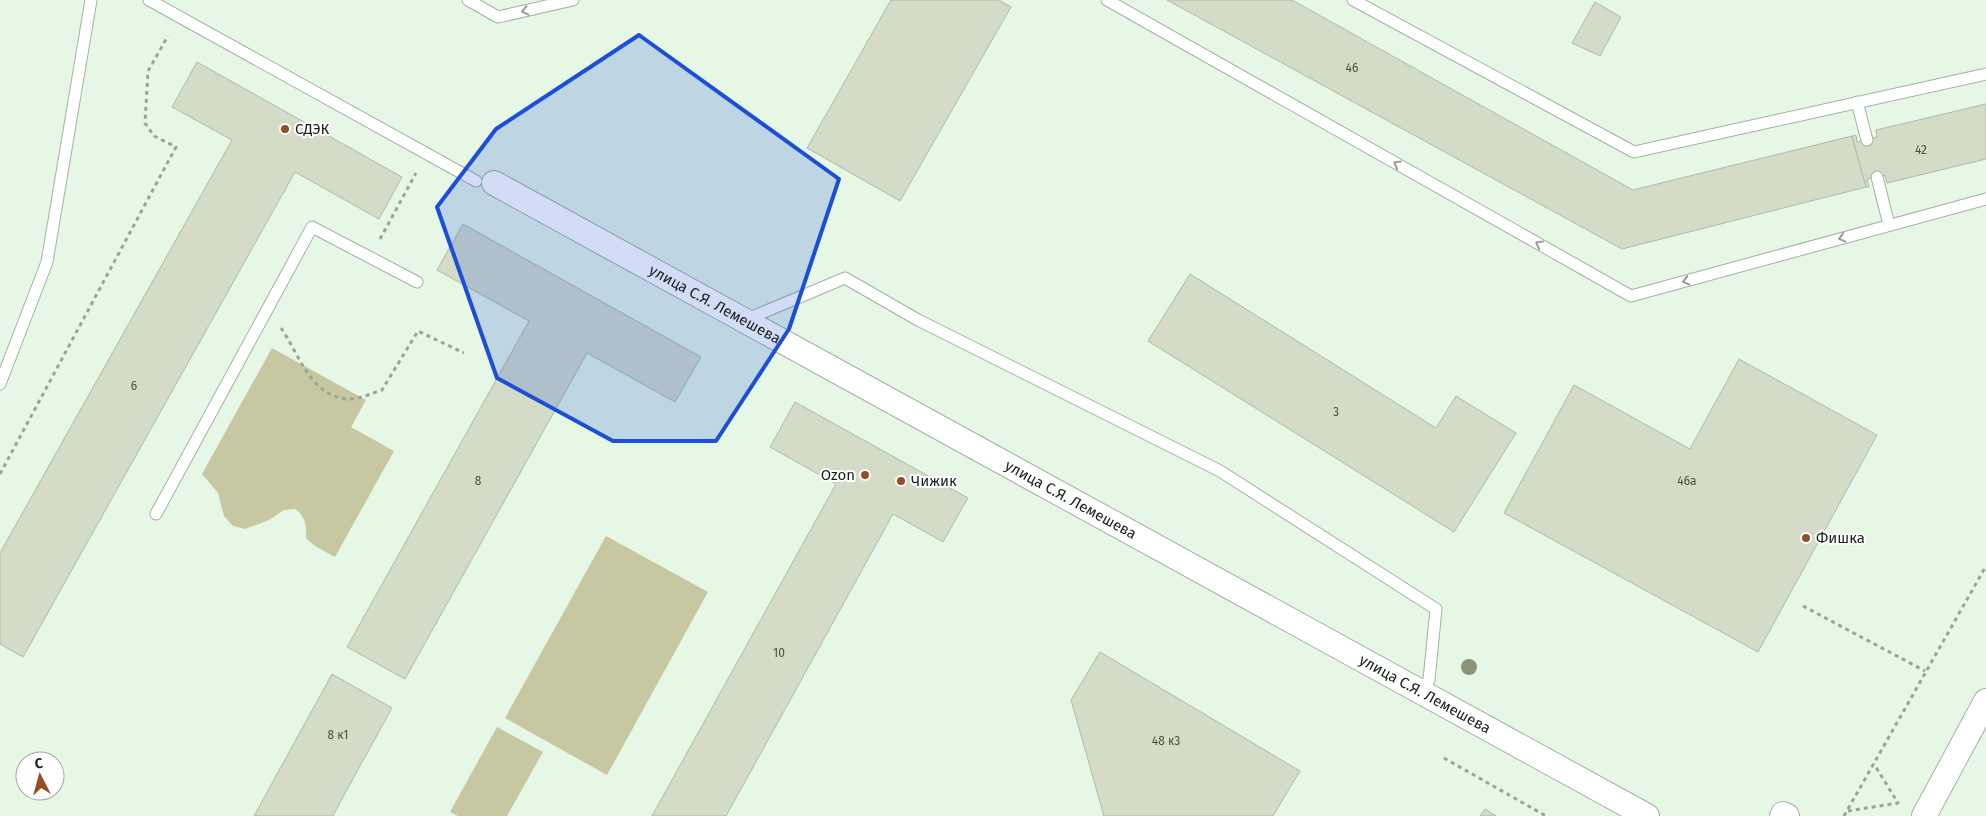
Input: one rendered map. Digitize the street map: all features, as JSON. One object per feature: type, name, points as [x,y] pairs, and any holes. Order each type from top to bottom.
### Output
[{"type":"street","name":"улица С.Я. Лемешева","points":[[485,182],[744,321],[1647,816]]},
{"type":"street","points":[[1924,816],[1986,701]]},
{"type":"street","points":[[1782,816],[1782,814],[1787,816]]},
{"type":"lane","points":[[0,384],[47,262],[91,0]]},
{"type":"lane","points":[[149,0],[485,182]]},
{"type":"lane","points":[[468,0],[498,18],[573,0]]},
{"type":"lane","points":[[1353,0],[1634,152],[1986,74]]},
{"type":"lane","points":[[1110,1],[1631,296],[1986,199]]},
{"type":"lane","points":[[1857,102],[1866,140]]},
{"type":"lane","points":[[1877,177],[1889,225]]},
{"type":"lane","points":[[156,514],[312,227],[417,282]]},
{"type":"lane","points":[[744,321],[845,278],[918,320],[1220,471],[1436,608],[1428,680],[1421,693]]},
{"type":"path","points":[[0,474],[176,147],[154,136],[145,123],[148,71],[167,35],[175,40]]},
{"type":"path","points":[[370,258],[416,173],[408,168]]},
{"type":"path","points":[[268,309],[292,343],[311,378],[329,395],[349,400],[382,390],[418,331],[464,353]]},
{"type":"path","points":[[1844,816],[1986,566]]},
{"type":"path","points":[[1803,606],[1925,671]]},
{"type":"path","points":[[1444,758],[1546,816]]},
{"type":"path","points":[[1847,811],[1898,803],[1874,764]]},
{"type":"highlighted area","points":[[639,35],[839,179],[789,329],[716,441],[613,441],[497,378],[437,207],[496,129]]},
{"type":"green space","points":[[272,348],[366,400],[351,427],[394,451],[335,557],[315,546],[306,538],[305,521],[295,509],[284,510],[269,520],[245,529],[233,526],[224,516],[218,493],[202,474]]},
{"type":"green space","points":[[606,536],[708,592],[607,775],[505,718]]},
{"type":"green space","points":[[497,727],[543,752],[507,816],[458,816],[450,812]]},
{"type":"building","points":[[891,0],[999,0],[1011,7],[900,201],[807,148]]},
{"type":"building","points":[[1167,0],[1292,0],[1633,190],[1852,136],[1866,187],[1622,249]]},
{"type":"building","points":[[1595,2],[1621,17],[1600,56],[1572,43]]},
{"type":"building","points":[[197,62],[402,177],[379,219],[295,172],[23,657],[0,644],[0,553],[232,140],[172,107]]},
{"type":"building","points":[[1986,104],[1986,159],[1887,183],[1885,175],[1867,179],[1869,187],[1866,187],[1852,136],[1856,135],[1857,142],[1867,140],[1877,137],[1876,130]]},
{"type":"building","points":[[463,224],[701,357],[675,402],[587,353],[405,679],[347,647],[529,321],[437,270]]},
{"type":"building","points":[[1190,274],[1436,428],[1456,396],[1516,433],[1454,532],[1148,341]]},
{"type":"building","points":[[1739,359],[1877,435],[1758,652],[1504,513],[1574,385],[1690,449]]},
{"type":"building","points":[[795,402],[968,498],[943,542],[893,514],[726,816],[652,816],[836,484],[770,447]]},
{"type":"building","points":[[1100,652],[1300,771],[1273,816],[1104,816],[1071,700]]},
{"type":"building","points":[[332,674],[392,708],[333,816],[254,816]]},
{"type":"building","points":[[1485,809],[1496,816],[1480,816]]},
{"type":"place","name":"СДЭК","points":[[285,129]]},
{"type":"place","name":"Ozon","points":[[865,475]]},
{"type":"place","name":"Чижик","points":[[901,481]]},
{"type":"place","name":"Фишка","points":[[1806,538]]}]
